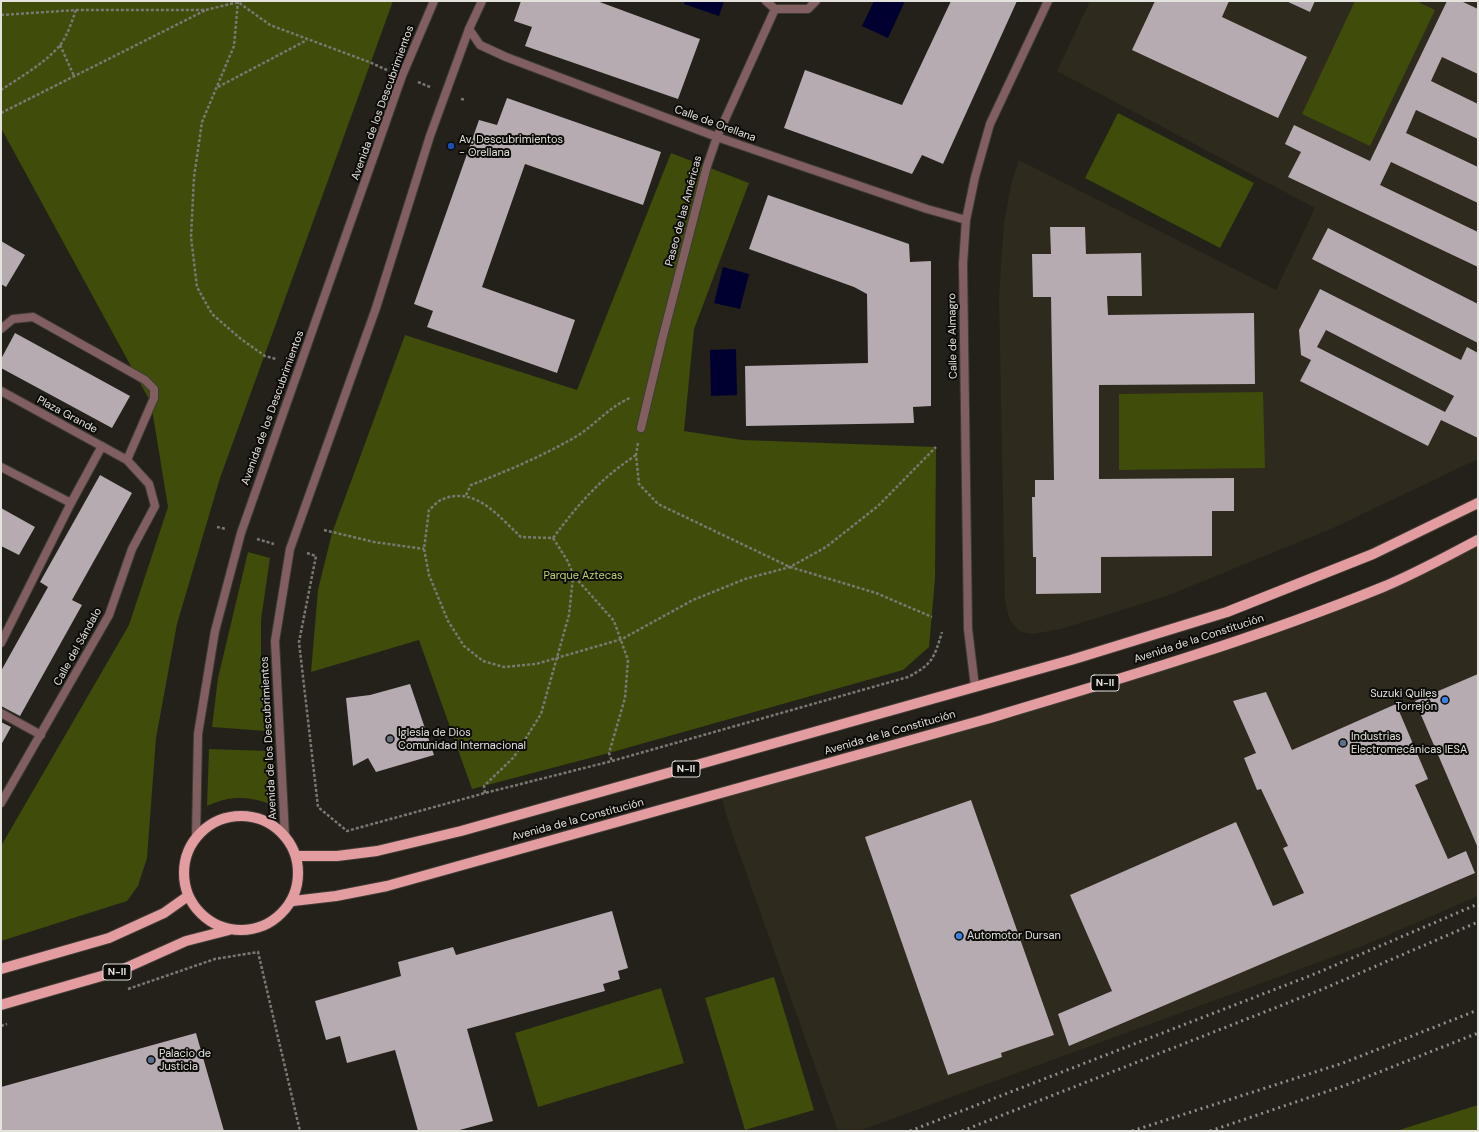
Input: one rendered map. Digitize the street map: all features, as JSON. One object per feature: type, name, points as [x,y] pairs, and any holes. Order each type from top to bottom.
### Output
[{"type":"main road","name":"Avenida de la Constitución","points":[[297,856],[337,856],[376,851],[462,831],[1071,660],[1227,612],[1373,554],[1478,503]]},
{"type":"main road","name":"Avenida de la Constitución","points":[[293,901],[336,896],[387,886],[983,720],[1073,693],[1241,640],[1384,587],[1478,540]]},
{"type":"main road","name":"N-II","points":[[1,1004],[119,971],[186,941],[229,930],[247,931],[264,926],[281,916],[293,901],[299,881],[297,856],[286,836],[275,826],[259,818],[241,815],[221,819],[207,826],[196,837],[186,855],[183,876],[188,896],[198,912],[210,922],[229,930]]},
{"type":"main road","points":[[1,969],[109,938],[164,913],[188,896]]},
{"type":"street","name":"Avenida de los Descubrimientos","points":[[196,837],[198,734],[215,632],[241,533],[402,76],[434,1]]},
{"type":"street","name":"Avenida de los Descubrimientos","points":[[286,836],[274,641],[290,549],[376,308],[430,136],[469,29],[482,1]]},
{"type":"street","points":[[766,1],[775,9],[808,9],[816,1]]},
{"type":"street","name":"Calle de Almagro","points":[[974,687],[968,629],[963,264],[966,220],[975,177],[990,124],[1048,1]]},
{"type":"street","name":"Paseo de las Américas","points":[[641,428],[703,182],[717,137],[775,9]]},
{"type":"street","name":"Calle de Orellana","points":[[469,29],[480,45],[506,57],[717,137],[920,207],[966,220]]},
{"type":"street","points":[[1,329],[13,319],[33,316],[145,380],[154,389],[154,398],[127,460]]},
{"type":"street","name":"Plaza Grande","points":[[1,391],[102,446],[71,503],[1,643]]},
{"type":"street","name":"Calle del Sándalo","points":[[1,803],[41,736],[109,615],[132,549],[155,506],[149,484],[127,460],[102,446]]},
{"type":"street","points":[[1,467],[71,503]]},
{"type":"street","points":[[1,713],[41,736]]},
{"type":"path","points":[[1,114],[206,10],[238,1]]},
{"type":"path","points":[[238,1],[270,25],[466,100]]},
{"type":"path","points":[[238,1],[234,46],[202,122],[194,177],[191,237],[197,287],[212,314],[241,339],[264,356],[276,359]]},
{"type":"path","points":[[1,15],[77,10],[206,10]]},
{"type":"path","points":[[1,90],[37,65],[60,45],[70,28],[77,10]]},
{"type":"path","points":[[217,87],[308,40]]},
{"type":"path","points":[[60,45],[74,76]]},
{"type":"path","points":[[466,495],[470,485],[525,464],[578,435],[620,402],[651,390]]},
{"type":"path","points":[[641,428],[636,455],[639,484],[658,504],[790,567],[876,593],[932,617]]},
{"type":"path","points":[[553,538],[521,537],[488,506],[466,495],[442,499],[428,510],[424,549],[429,575],[448,621],[464,646],[483,662],[504,667],[536,664],[622,639],[693,600],[745,579],[790,567],[826,547],[878,506],[936,447]]},
{"type":"path","points":[[553,538],[583,499],[609,474],[636,455]]},
{"type":"path","points":[[217,527],[316,556],[299,642],[318,807],[347,831],[485,793],[612,761],[908,677],[924,668],[934,656],[942,632]]},
{"type":"path","points":[[324,530],[374,542],[424,549]]},
{"type":"path","points":[[553,538],[567,560],[574,576],[614,621],[622,639],[628,660],[625,698],[609,753],[612,761]]},
{"type":"path","points":[[485,793],[484,786],[514,757],[541,714],[569,615],[574,576]]},
{"type":"path","points":[[125,990],[215,959],[258,952],[300,1131]]},
{"type":"path","points":[[1,1026],[8,1024]]},
{"type":"shaded area","points":[[685,1],[724,1],[719,16],[684,4]]},
{"type":"shaded area","points":[[874,1],[905,1],[888,38],[862,26]]},
{"type":"shaded area","points":[[1090,1],[1478,1],[1478,459],[1333,528],[1167,596],[1061,629],[1033,634],[1021,632],[1010,621],[1005,601],[999,297],[1004,224],[1011,185],[1019,160],[1276,290],[1315,208],[1057,71]]},
{"type":"shaded area","points":[[723,267],[749,274],[740,309],[714,303]]},
{"type":"shaded area","points":[[736,349],[737,395],[711,396],[710,350]]},
{"type":"shaded area","points":[[1478,540],[1478,896],[1360,947],[859,1131],[838,1131],[730,827],[720,793],[1080,691],[1384,587]]},
{"type":"green space","points":[[1,1],[393,1],[220,478],[177,624],[156,738],[147,858],[138,886],[127,901],[1,941],[1,846],[129,625],[168,507],[151,403],[1,128]]},
{"type":"green space","points":[[1355,1],[1416,1],[1435,10],[1370,146],[1302,114]]},
{"type":"green space","points":[[1118,113],[1254,183],[1220,248],[1085,178]]},
{"type":"green space","name":"Parque Aztecas","points":[[671,153],[749,183],[694,329],[684,431],[742,440],[936,447],[935,579],[929,647],[903,670],[609,753],[472,789],[419,640],[311,672],[318,590],[332,533],[405,335],[577,390]]},
{"type":"green space","points":[[1263,392],[1265,468],[1119,470],[1119,394]]},
{"type":"green space","points":[[248,552],[270,558],[261,620],[261,680],[266,731],[212,727],[218,678]]},
{"type":"green space","points":[[209,749],[269,751],[273,805],[247,798],[232,798],[207,806]]},
{"type":"green space","points":[[774,977],[814,1110],[745,1130],[705,998]]},
{"type":"green space","points":[[661,988],[684,1063],[538,1107],[515,1033]]},
{"type":"green space","points":[[1478,1105],[1478,1131],[1396,1131]]},
{"type":"building","points":[[521,1],[597,1],[700,39],[678,99],[525,46],[532,27],[514,21]]},
{"type":"building","points":[[951,1],[1017,1],[943,164],[922,155],[912,174],[784,128],[805,70],[902,105]]},
{"type":"building","points":[[1155,1],[1229,1],[1222,17],[1307,57],[1278,118],[1132,50]]},
{"type":"building","points":[[1286,1],[1315,1],[1310,12]]},
{"type":"building","points":[[1447,1],[1461,1],[1478,9],[1478,74],[1442,57],[1431,81],[1478,104],[1478,139],[1416,110],[1406,133],[1478,167],[1478,203],[1391,162],[1380,185],[1478,232],[1478,267],[1288,177],[1301,152],[1285,144],[1294,125],[1370,161]]},
{"type":"building","points":[[507,98],[661,152],[643,205],[525,164],[482,287],[575,320],[557,373],[427,327],[433,311],[414,304],[479,120],[497,125]]},
{"type":"building","points":[[768,195],[909,244],[910,262],[931,261],[931,406],[913,407],[914,423],[746,426],[745,366],[868,363],[867,294],[854,287],[749,249]]},
{"type":"building","points":[[1050,227],[1085,227],[1086,254],[1141,253],[1142,296],[1107,296],[1108,315],[1254,313],[1255,384],[1099,385],[1099,479],[1234,478],[1234,511],[1212,511],[1212,556],[1101,557],[1101,593],[1036,594],[1036,557],[1033,557],[1032,497],[1035,497],[1035,480],[1054,480],[1051,297],[1033,297],[1032,254],[1051,254]]},
{"type":"building","points":[[1328,228],[1478,304],[1478,343],[1312,259]]},
{"type":"building","points":[[1,241],[25,255],[6,287],[1,284]]},
{"type":"building","points":[[1320,289],[1461,360],[1467,347],[1478,353],[1478,438],[1441,420],[1428,446],[1300,381],[1311,360],[1301,355],[1299,330]],"holes":[[[1326,330],[1454,396],[1445,412],[1317,347]]]},
{"type":"building","points":[[15,333],[130,396],[112,428],[1,368],[1,359]]},
{"type":"building","points":[[100,475],[132,493],[72,600],[82,605],[20,716],[1,706],[1,671],[48,587],[40,582]]},
{"type":"building","points":[[1,508],[35,527],[19,555],[1,546]]},
{"type":"building","points":[[1478,674],[1478,848],[1415,701]]},
{"type":"building","name":"Iglesia de Dios Comunidad Internacional","points":[[410,684],[434,755],[376,772],[368,758],[353,766],[346,698],[370,695]]},
{"type":"building","points":[[1266,692],[1292,750],[1396,704],[1428,779],[1415,785],[1448,859],[1466,851],[1475,873],[1069,1046],[1058,1014],[1112,991],[1070,895],[1236,822],[1273,906],[1304,893],[1283,848],[1288,846],[1261,789],[1257,790],[1244,758],[1256,753],[1233,701]]},
{"type":"building","points":[[1,722],[11,727],[1,745]]},
{"type":"building","name":"Automotor Dursan","points":[[971,800],[1054,1035],[1001,1053],[1002,1057],[948,1075],[865,837]]},
{"type":"building","points":[[612,911],[628,968],[618,971],[620,979],[603,984],[605,991],[467,1029],[493,1121],[456,1131],[418,1131],[395,1050],[347,1063],[340,1036],[326,1040],[315,1001],[401,976],[398,962],[453,947],[456,955]]},
{"type":"building","name":"Palacio de Justicia","points":[[196,1033],[224,1131],[1,1131],[1,1087]]},
{"type":"railway","points":[[910,1131],[1317,973],[1478,904]]},
{"type":"railway","points":[[962,1131],[1323,989],[1478,922]]},
{"type":"railway","points":[[1132,1131],[1343,1063],[1478,1010]]},
{"type":"railway","points":[[1210,1131],[1349,1084],[1478,1033]]},
{"type":"place","name":"Av. Descubrimientos - Orellana","points":[[451,146]]},
{"type":"place","name":"Suzuki Quiles Torrejón","points":[[1445,700]]},
{"type":"place","name":"Iglesia de Dios Comunidad Internacional","points":[[390,739]]},
{"type":"place","name":"Industrias Electromecánicas IESA","points":[[1343,743]]},
{"type":"place","name":"Automotor Dursan","points":[[959,936]]},
{"type":"place","name":"Palacio de Justicia","points":[[151,1060]]}]
